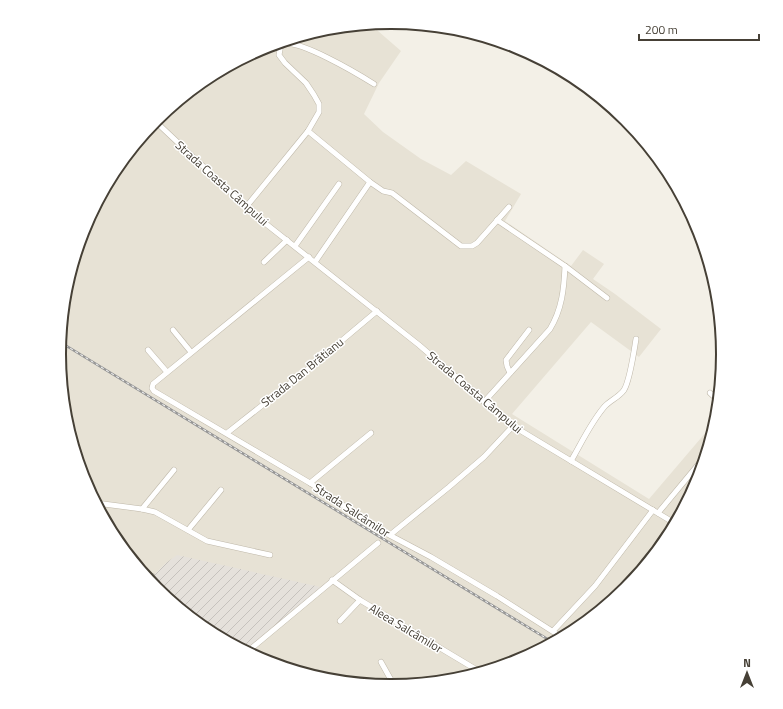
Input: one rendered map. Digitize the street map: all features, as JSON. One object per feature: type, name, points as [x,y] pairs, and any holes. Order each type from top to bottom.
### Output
[{"type":"street","points":[[293,44],[326,56],[374,84]]},
{"type":"street","points":[[246,207],[308,131],[319,112],[319,104],[314,95],[306,83],[285,63],[279,55],[280,49]]},
{"type":"street","name":"Strada Coasta Câmpului","points":[[160,125],[246,207],[427,352],[513,426],[671,521]]},
{"type":"street","points":[[308,131],[370,182],[383,191],[392,193],[461,246],[467,247],[477,243],[509,207]]},
{"type":"street","points":[[315,262],[370,182]]},
{"type":"street","points":[[295,246],[339,184]]},
{"type":"street","points":[[497,220],[565,266],[607,298]]},
{"type":"street","points":[[264,262],[287,240]]},
{"type":"street","points":[[148,350],[167,372],[309,257]]},
{"type":"street","points":[[484,402],[550,329],[556,320],[564,290],[565,266]]},
{"type":"street","name":"Strada Dan Brătianu","points":[[227,433],[302,374],[377,311]]},
{"type":"street","points":[[173,330],[191,352]]},
{"type":"street","points":[[510,373],[506,366],[506,360],[529,330]]},
{"type":"street","points":[[570,461],[594,420],[606,405],[623,391],[634,355],[636,339]]},
{"type":"street","name":"Strada Salcâmilor","points":[[167,372],[153,384],[152,388],[161,396],[310,482],[380,530],[457,572],[557,634]]},
{"type":"street","points":[[710,393],[714,397]]},
{"type":"street","points":[[390,535],[473,466],[513,426]]},
{"type":"street","points":[[310,482],[371,433]]},
{"type":"street","points":[[553,631],[595,586],[656,512],[698,464]]},
{"type":"street","points":[[142,509],[174,470]]},
{"type":"street","points":[[188,530],[221,490]]},
{"type":"street","points":[[103,504],[155,512],[207,541],[270,555]]},
{"type":"street","points":[[252,648],[378,543]]},
{"type":"street","name":"Aleea Salcâmilor","points":[[332,580],[360,600],[476,669]]},
{"type":"street","points":[[340,621],[360,600]]},
{"type":"street","points":[[381,662],[391,680]]},
{"type":"shaded area","points":[[377,30],[401,51],[379,83],[364,114],[383,132],[421,159],[451,175],[466,161],[521,194],[505,221],[571,266],[583,250],[604,264],[593,279],[661,329],[639,357],[591,322],[512,414],[649,499],[708,429],[700,459],[683,498],[662,535],[650,553],[622,585],[590,613],[554,636],[496,663],[455,674],[413,679],[370,679],[328,674],[287,663],[237,640],[166,563],[153,576],[133,553],[110,517],[100,498],[83,459],[77,439],[69,397],[66,354],[72,291],[83,250],[110,192],[133,156],[161,124],[193,96],[229,73],[287,46],[328,35]]},
{"type":"shaded area","points":[[177,555],[325,588],[254,649],[229,636],[193,613],[161,585],[153,576],[166,563]]},
{"type":"railway","points":[[66,346],[548,639]]}]
